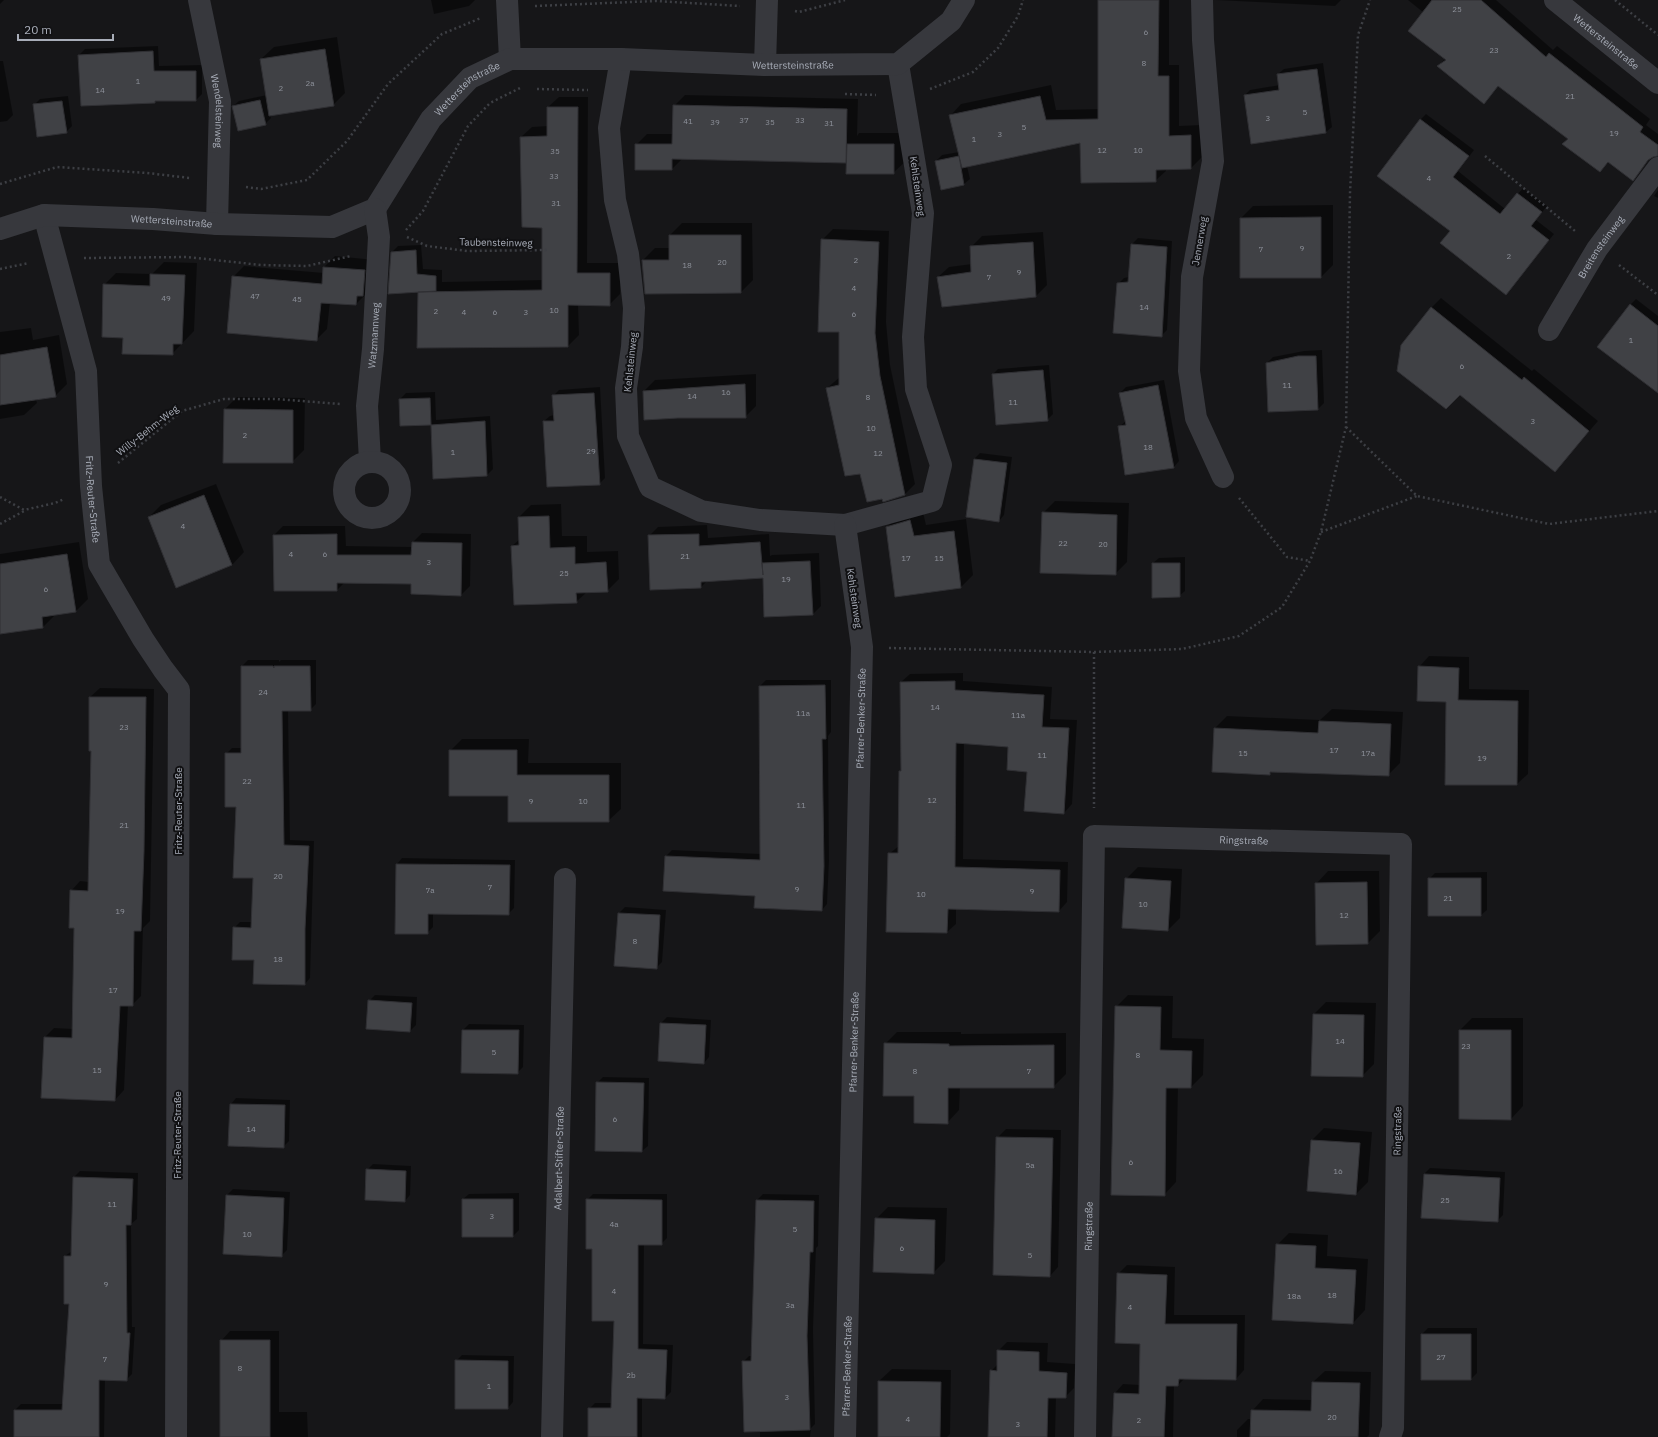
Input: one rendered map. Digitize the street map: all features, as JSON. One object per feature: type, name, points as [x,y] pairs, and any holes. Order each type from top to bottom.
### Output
[{"type":"street","name":"Wendelsteinweg","points":[[199,0],[220,101],[217,224]]},
{"type":"street","points":[[898,64],[951,21],[964,0]]},
{"type":"street","name":"Jennerweg","points":[[1202,0],[1203,40],[1213,161],[1192,277],[1189,371],[1196,418],[1223,477]]},
{"type":"street","name":"Wettersteinstraße","points":[[1555,0],[1658,83]]},
{"type":"street","points":[[507,3],[510,59]]},
{"type":"street","points":[[765,65],[767,4]]},
{"type":"street","name":"Wettersteinstraße","points":[[0,228],[44,215],[153,219],[217,224],[332,227],[375,209],[431,119],[470,78],[510,59],[622,59],[765,65],[898,64]]},
{"type":"street","name":"Kehlsteinweg","points":[[622,59],[609,128],[615,200],[628,254],[634,308],[632,347],[626,388],[628,436],[650,487],[701,511],[760,520],[845,525],[932,501],[941,465],[916,389],[913,337],[923,213],[898,64]]},
{"type":"street","name":"Breitensteinweg","points":[[1549,330],[1597,248],[1658,168]]},
{"type":"street","name":"Watzmannweg","points":[[370,461],[367,406],[373,349],[379,237],[375,209]]},
{"type":"street","name":"Fritz-Reuter-Straße","points":[[44,215],[86,371],[91,486],[99,564],[143,639],[179,690],[176,1437]]},
{"type":"street","name":"Kehlsteinweg","points":[[845,525],[862,647]]},
{"type":"street","name":"Pfarrer-Benker-Straße","points":[[845,1437],[862,647]]},
{"type":"street","name":"Ringstraße","points":[[1085,1437],[1094,836],[1401,844],[1393,1428],[1390,1437]]},
{"type":"street","name":"Adalbert-Stifter-Straße","points":[[552,1437],[565,879]]},
{"type":"path","points":[[0,184],[57,167],[147,173],[218,181],[261,189],[307,180],[347,141],[388,84],[442,34],[507,3],[656,1],[767,4],[798,12],[845,0]]},
{"type":"path","points":[[839,94],[903,96],[936,88],[973,72],[998,48],[1018,16],[1023,0]]},
{"type":"path","points":[[1615,0],[1658,34]]},
{"type":"path","name":"Taubensteinweg","points":[[528,88],[520,88],[490,103],[468,126],[423,211],[402,235],[427,246],[467,251],[549,250]]},
{"type":"path","points":[[535,89],[616,89]]},
{"type":"path","points":[[1485,156],[1597,248],[1658,295]]},
{"type":"path","points":[[0,270],[37,261],[107,257],[187,257],[261,265],[307,266],[378,250]]},
{"type":"path","name":"Willy-Behm-Weg","points":[[0,524],[24,510],[55,503],[91,486],[136,447],[182,411],[224,399],[276,398],[367,406]]},
{"type":"path","points":[[1346,426],[1417,496]]},
{"type":"path","points":[[1223,477],[1287,557],[1310,561]]},
{"type":"path","points":[[1320,532],[1417,496],[1549,524],[1658,511]]},
{"type":"path","points":[[0,497],[24,510]]},
{"type":"path","points":[[1094,652],[1094,836]]},
{"type":"building","points":[[1098,0],[1159,0],[1158,76],[1169,76],[1169,136],[1191,135],[1191,169],[1156,170],[1156,182],[1081,183],[1080,143],[962,168],[949,115],[1040,96],[1046,120],[1098,119]]},
{"type":"building","points":[[1432,0],[1481,0],[1546,57],[1549,53],[1643,127],[1640,132],[1658,145],[1658,156],[1648,160],[1633,181],[1608,162],[1600,172],[1562,144],[1568,139],[1498,86],[1484,104],[1437,66],[1446,60],[1408,31]]},
{"type":"building","points":[[325,49],[334,106],[269,116],[260,59]]},
{"type":"building","points":[[153,51],[154,71],[196,71],[196,101],[155,101],[155,103],[81,106],[78,55]]},
{"type":"building","points":[[1317,69],[1326,133],[1251,144],[1244,95],[1279,90],[1277,74]]},
{"type":"building","points":[[260,100],[266,125],[238,131],[232,106]]},
{"type":"building","points":[[62,101],[67,133],[37,137],[33,104]]},
{"type":"building","points":[[673,105],[847,109],[846,163],[672,159],[672,170],[635,170],[635,144],[672,144]]},
{"type":"building","points":[[547,107],[578,107],[577,273],[610,273],[610,306],[568,305],[568,347],[417,348],[418,292],[542,290],[542,228],[522,227],[520,137],[547,136]]},
{"type":"building","points":[[1420,119],[1469,156],[1453,177],[1500,214],[1517,193],[1542,212],[1531,226],[1549,240],[1506,295],[1440,243],[1450,231],[1377,176]]},
{"type":"building","points":[[847,144],[894,144],[894,174],[846,174]]},
{"type":"building","points":[[959,156],[964,185],[941,190],[935,161]]},
{"type":"building","points":[[1321,217],[1321,278],[1240,278],[1240,218]]},
{"type":"building","points":[[669,235],[741,235],[741,293],[645,294],[642,260],[669,260]]},
{"type":"building","points":[[821,239],[879,242],[875,333],[880,376],[905,495],[883,502],[882,499],[867,502],[860,474],[845,476],[826,388],[839,385],[839,332],[818,332]]},
{"type":"building","points":[[1033,242],[1036,297],[942,307],[937,277],[971,272],[970,246]]},
{"type":"building","points":[[1131,244],[1167,247],[1162,337],[1113,333],[1117,283],[1128,282]]},
{"type":"building","points":[[416,250],[417,274],[436,276],[436,291],[388,294],[391,252]]},
{"type":"building","points":[[323,267],[365,270],[363,296],[357,296],[356,305],[321,303],[317,341],[227,333],[232,276],[322,284]]},
{"type":"building","points":[[150,274],[185,275],[182,344],[173,344],[173,355],[122,354],[123,338],[102,337],[103,284],[150,286]]},
{"type":"building","points":[[1630,304],[1658,326],[1658,393],[1597,347]]},
{"type":"building","points":[[1431,307],[1522,380],[1524,377],[1589,431],[1555,472],[1460,395],[1446,409],[1397,371],[1401,345]]},
{"type":"building","points":[[47,347],[56,397],[0,405],[0,355]]},
{"type":"building","points":[[1298,356],[1316,356],[1318,410],[1268,412],[1266,363]]},
{"type":"building","points":[[1043,370],[1048,421],[996,425],[992,374]]},
{"type":"building","points":[[745,384],[746,418],[678,418],[644,420],[643,391]]},
{"type":"building","points":[[1158,385],[1174,468],[1125,475],[1118,426],[1126,425],[1119,393]]},
{"type":"building","points":[[594,393],[600,485],[547,487],[543,421],[554,421],[552,395]]},
{"type":"building","points":[[430,398],[431,425],[400,426],[399,399]]},
{"type":"building","points":[[224,409],[293,410],[293,463],[223,463]]},
{"type":"building","points":[[485,421],[487,476],[433,479],[431,425]]},
{"type":"building","points":[[974,459],[1007,463],[999,522],[966,517]]},
{"type":"building","points":[[204,495],[232,565],[176,588],[148,517]]},
{"type":"building","points":[[1042,512],[1117,515],[1116,575],[1040,573]]},
{"type":"building","points":[[549,516],[550,548],[575,547],[575,564],[606,562],[608,592],[576,593],[577,603],[514,605],[511,546],[519,545],[518,517]]},
{"type":"building","points":[[910,520],[914,536],[954,531],[961,588],[895,597],[886,527]]},
{"type":"building","points":[[337,534],[337,555],[411,555],[412,542],[462,543],[461,596],[411,594],[411,584],[337,583],[337,591],[274,591],[273,535]]},
{"type":"building","points":[[699,534],[699,546],[760,542],[763,575],[762,563],[810,561],[813,615],[764,617],[763,578],[701,582],[701,588],[650,590],[648,535]]},
{"type":"building","points":[[67,554],[76,612],[42,617],[43,628],[0,634],[0,564]]},
{"type":"building","points":[[1152,563],[1180,563],[1180,597],[1152,598]]},
{"type":"building","points":[[241,666],[273,666],[274,668],[274,666],[310,666],[311,711],[282,711],[284,845],[309,846],[305,929],[305,985],[253,984],[254,960],[232,960],[233,927],[251,928],[253,878],[233,878],[236,807],[225,807],[225,753],[241,753]]},
{"type":"building","points":[[1418,666],[1459,668],[1458,700],[1518,701],[1517,785],[1445,785],[1446,702],[1417,701]]},
{"type":"building","points":[[955,681],[955,690],[1044,695],[1042,727],[1069,728],[1064,814],[1024,811],[1027,772],[1007,770],[1008,747],[956,743],[955,867],[1060,870],[1059,912],[948,909],[947,933],[886,932],[888,853],[898,853],[899,771],[901,771],[900,682]]},
{"type":"building","points":[[825,685],[826,739],[822,739],[824,866],[822,911],[754,908],[755,896],[663,891],[665,856],[760,860],[759,686]]},
{"type":"building","points":[[89,697],[146,697],[144,851],[141,931],[134,931],[133,1006],[120,1006],[115,1101],[41,1098],[44,1037],[72,1038],[74,928],[69,928],[70,890],[88,891],[91,751],[89,751]]},
{"type":"building","points":[[1319,721],[1391,724],[1389,776],[1270,772],[1270,775],[1212,772],[1214,728],[1318,733]]},
{"type":"building","points":[[449,750],[517,750],[517,775],[609,775],[609,822],[508,822],[508,796],[449,796]]},
{"type":"building","points":[[396,864],[510,865],[509,915],[428,914],[428,934],[395,934]]},
{"type":"building","points":[[1125,878],[1171,881],[1168,931],[1122,928]]},
{"type":"building","points":[[1428,878],[1481,878],[1481,916],[1428,916]]},
{"type":"building","points":[[1367,882],[1368,944],[1316,945],[1315,883]]},
{"type":"building","points":[[618,913],[660,915],[657,969],[614,966]]},
{"type":"building","points":[[368,1000],[412,1003],[410,1032],[366,1029]]},
{"type":"building","points":[[1115,1006],[1161,1007],[1160,1050],[1192,1051],[1191,1088],[1166,1088],[1165,1196],[1111,1195]]},
{"type":"building","points":[[1313,1014],[1364,1015],[1363,1077],[1311,1076]]},
{"type":"building","points":[[660,1023],[706,1025],[704,1064],[658,1061]]},
{"type":"building","points":[[462,1030],[519,1030],[518,1074],[461,1073]]},
{"type":"building","points":[[1459,1030],[1511,1030],[1511,1120],[1459,1119]]},
{"type":"building","points":[[884,1043],[949,1044],[949,1046],[1054,1045],[1054,1088],[948,1088],[948,1124],[914,1123],[914,1096],[883,1096]]},
{"type":"building","points":[[596,1082],[644,1083],[642,1152],[595,1151]]},
{"type":"building","points":[[230,1104],[285,1105],[284,1148],[228,1146]]},
{"type":"building","points":[[996,1137],[1053,1138],[1050,1277],[993,1275]]},
{"type":"building","points":[[1311,1140],[1360,1143],[1356,1195],[1307,1191]]},
{"type":"building","points":[[366,1169],[406,1171],[405,1202],[365,1200]]},
{"type":"building","points":[[1424,1174],[1500,1178],[1498,1222],[1421,1218]]},
{"type":"building","points":[[73,1177],[133,1179],[131,1225],[126,1225],[127,1333],[130,1333],[127,1381],[99,1380],[99,1437],[14,1437],[14,1410],[62,1410],[69,1304],[64,1304],[64,1256],[71,1256]]},
{"type":"building","points":[[226,1195],[284,1198],[282,1257],[223,1254]]},
{"type":"building","points":[[462,1199],[513,1199],[513,1237],[462,1237]]},
{"type":"building","points":[[586,1199],[662,1200],[662,1245],[638,1245],[638,1349],[667,1350],[665,1399],[637,1398],[637,1437],[588,1437],[588,1408],[611,1408],[614,1321],[592,1321],[592,1249],[586,1249]]},
{"type":"building","points":[[756,1200],[814,1201],[813,1252],[810,1252],[807,1336],[810,1430],[744,1432],[742,1361],[751,1361]]},
{"type":"building","points":[[875,1218],[935,1220],[934,1274],[873,1272]]},
{"type":"building","points":[[1276,1244],[1316,1246],[1315,1268],[1356,1270],[1353,1324],[1272,1320]]},
{"type":"building","points":[[1117,1273],[1167,1275],[1165,1324],[1237,1324],[1236,1380],[1179,1379],[1178,1386],[1166,1386],[1164,1437],[1112,1437],[1114,1393],[1139,1394],[1140,1344],[1115,1343]]},
{"type":"building","points":[[1421,1334],[1471,1334],[1471,1380],[1421,1380]]},
{"type":"building","points":[[220,1340],[270,1340],[270,1437],[220,1437]]},
{"type":"building","points":[[997,1350],[1039,1352],[1039,1371],[1067,1373],[1066,1398],[1048,1398],[1047,1437],[988,1437],[990,1370],[997,1371]]},
{"type":"building","points":[[455,1360],[508,1361],[508,1409],[455,1409]]},
{"type":"building","points":[[878,1381],[941,1382],[940,1437],[878,1437]]},
{"type":"building","points":[[1312,1382],[1360,1383],[1358,1437],[1250,1437],[1251,1410],[1311,1411]]}]
